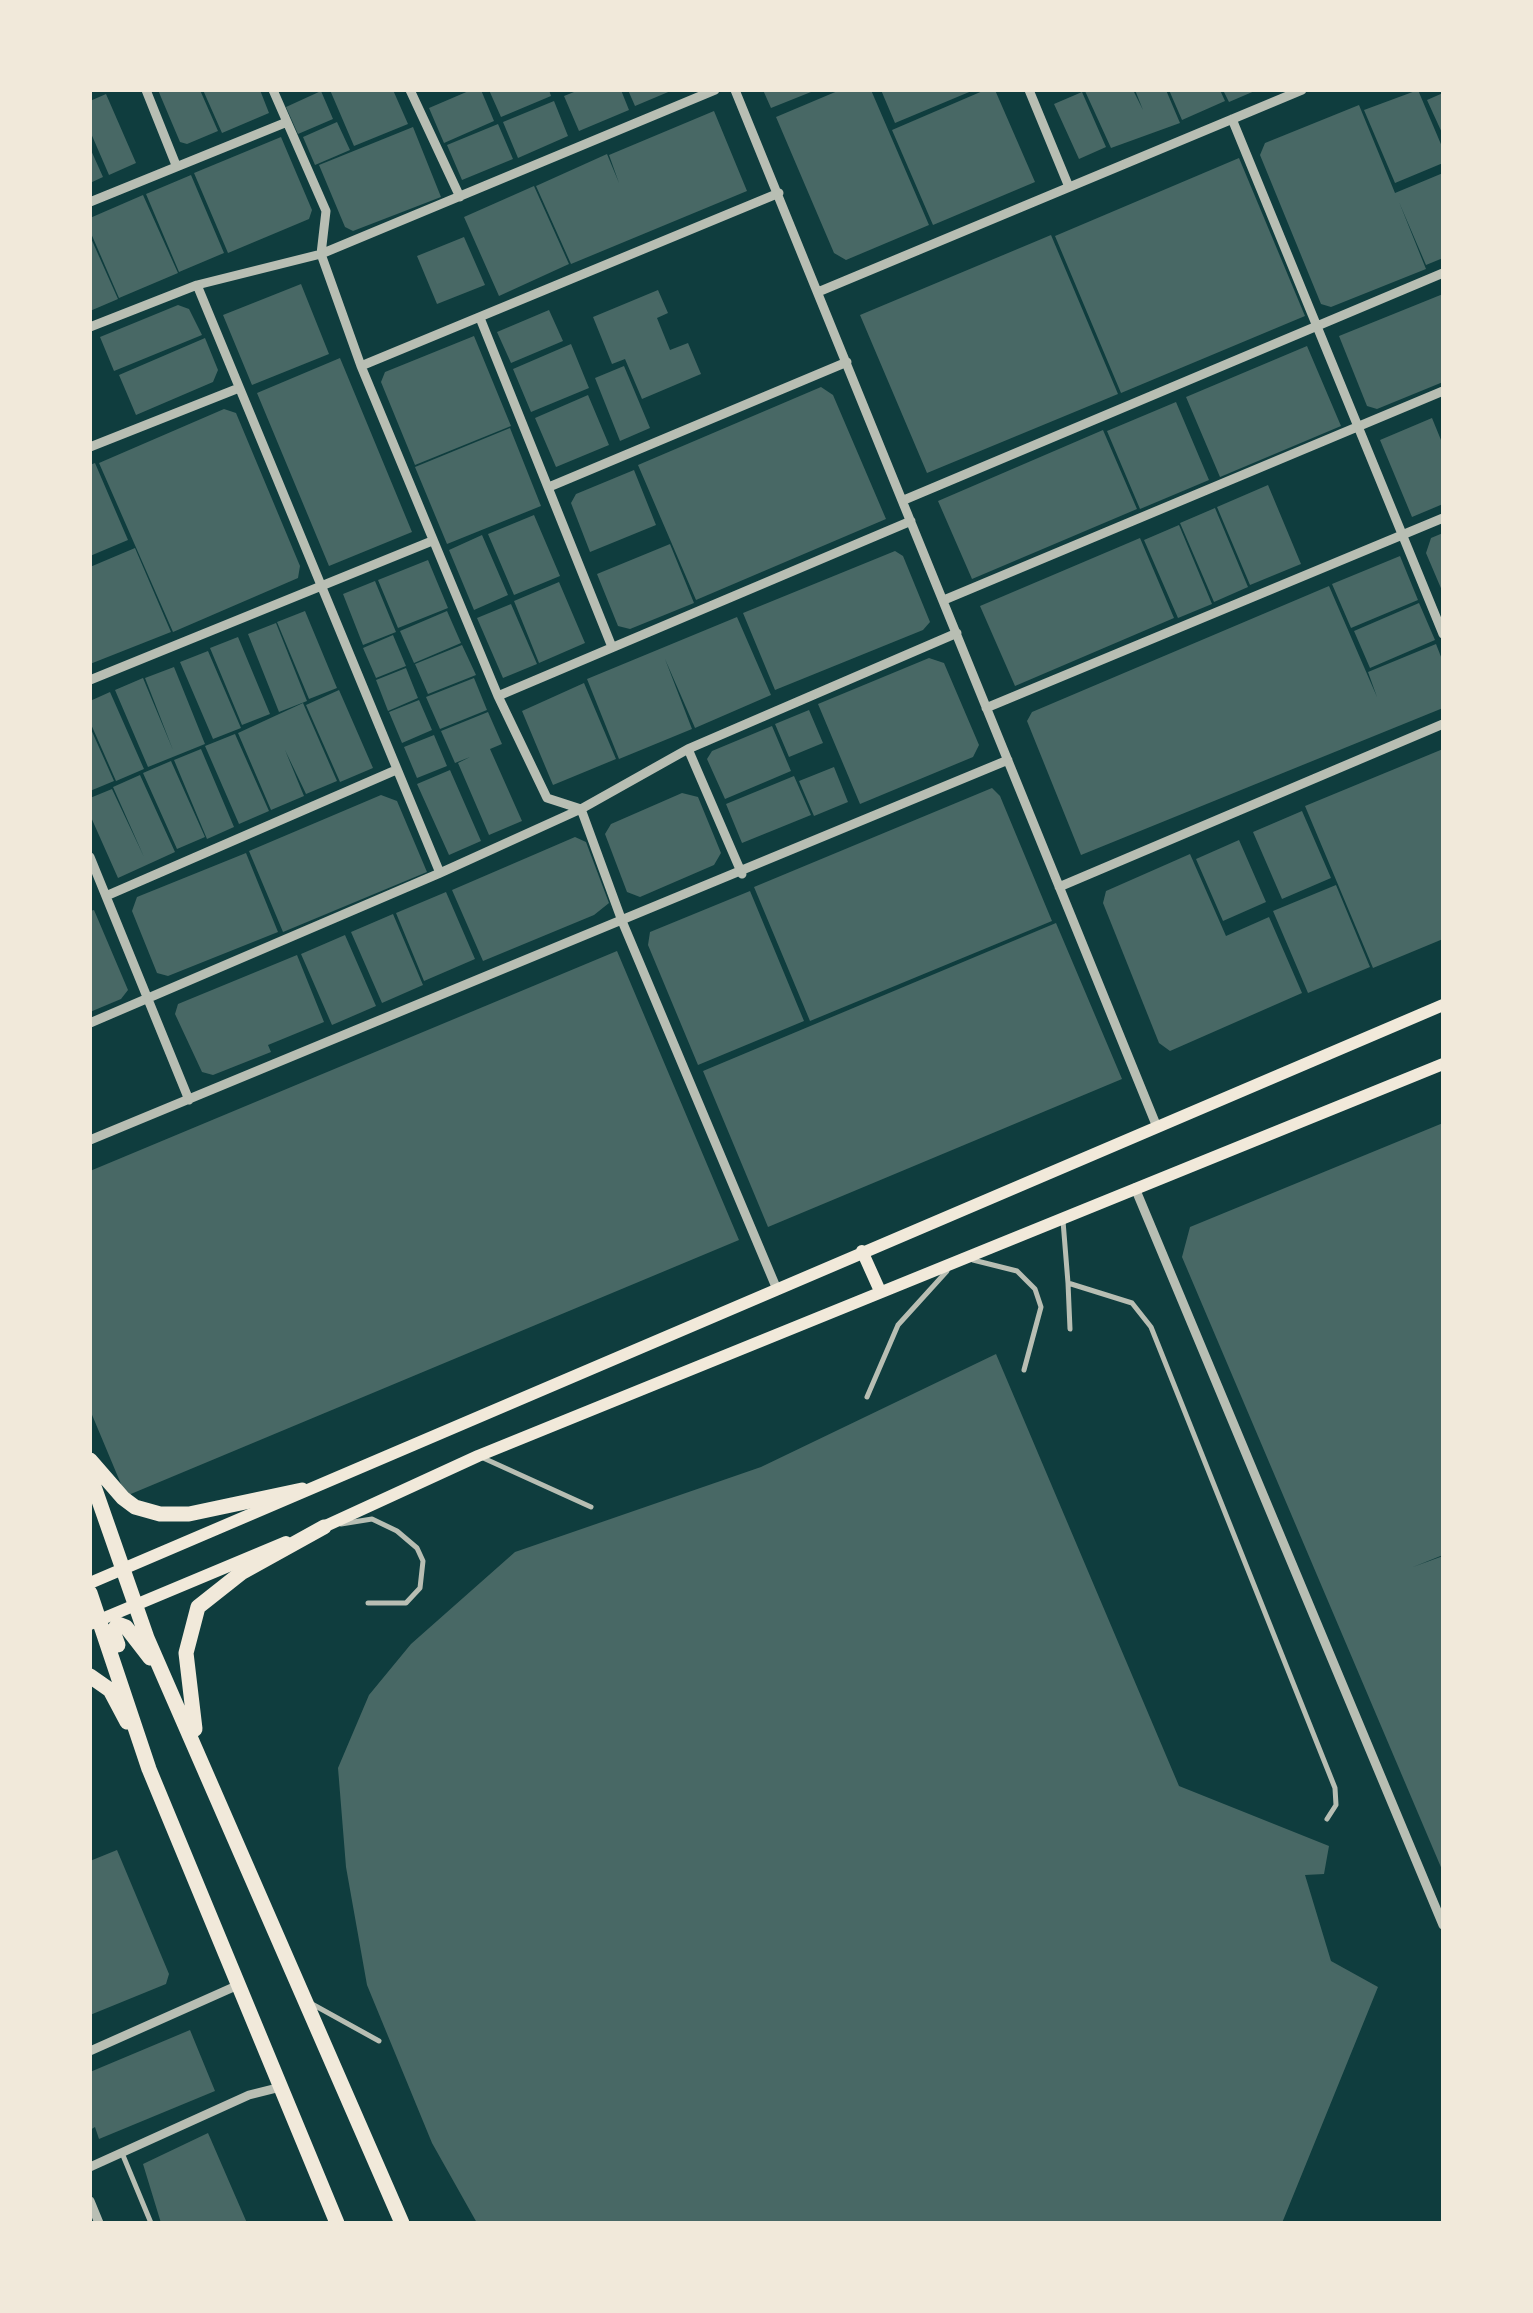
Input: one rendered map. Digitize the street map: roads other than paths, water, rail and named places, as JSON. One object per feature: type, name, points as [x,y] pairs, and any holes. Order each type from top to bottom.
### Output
[{"type":"main road","points":[[90,1583],[1443,1005]]},
{"type":"main road","points":[[96,1622],[136,1602],[324,1527],[478,1456],[1443,1064]]},
{"type":"main road","points":[[862,1251],[880,1291]]},
{"type":"main road","points":[[90,1460],[122,1498],[135,1507],[160,1514],[189,1514],[302,1490]]},
{"type":"main road","points":[[90,1476],[164,1677],[402,2223]]},
{"type":"main road","points":[[196,1743],[186,1665],[198,1607],[241,1573],[324,1527]]},
{"type":"main road","points":[[90,1593],[96,1622],[123,1682]]},
{"type":"main road","points":[[150,1769],[123,1682],[112,1631],[118,1624],[126,1627],[164,1677]]},
{"type":"main road","points":[[90,1676],[118,1703],[150,1769],[236,1986],[337,2223]]},
{"type":"street","points":[[146,90],[176,166]]},
{"type":"street","points":[[273,90],[326,211],[321,254],[361,366],[498,696],[547,798],[581,809]]},
{"type":"street","points":[[90,327],[197,285],[321,254],[715,90]]},
{"type":"street","points":[[734,90],[1157,1127]]},
{"type":"street","points":[[1028,90],[1069,188]]},
{"type":"street","points":[[818,292],[1302,90]]},
{"type":"street","points":[[414,91],[460,198]]},
{"type":"street","points":[[1232,120],[1320,325],[1443,634]]},
{"type":"street","points":[[90,202],[287,122]]},
{"type":"street","points":[[361,366],[779,194]]},
{"type":"street","points":[[904,500],[1443,273]]},
{"type":"street","points":[[197,285],[440,873]]},
{"type":"street","points":[[480,318],[612,648]]},
{"type":"street","points":[[549,487],[846,362]]},
{"type":"street","points":[[90,448],[238,388]]},
{"type":"street","points":[[944,600],[1443,391]]},
{"type":"street","points":[[986,708],[1443,518]]},
{"type":"street","points":[[498,696],[911,521]]},
{"type":"street","points":[[90,680],[322,582],[432,541]]},
{"type":"street","points":[[90,1022],[440,873],[581,809],[688,750],[957,633]]},
{"type":"street","points":[[1058,888],[1443,724]]},
{"type":"street","points":[[688,750],[742,874]]},
{"type":"street","points":[[90,1140],[742,874],[1008,760]]},
{"type":"street","points":[[106,896],[396,770]]},
{"type":"street","points":[[581,809],[622,921],[776,1287]]},
{"type":"street","points":[[90,857],[188,1100]]},
{"type":"street","points":[[1135,1188],[1443,1925]]},
{"type":"street","points":[[90,2051],[236,1986]]},
{"type":"street","points":[[90,2167],[249,2095],[281,2087]]},
{"type":"street","points":[[90,2201],[99,2223]]},
{"type":"lane","points":[[1063,1216],[1070,1329]]},
{"type":"lane","points":[[867,1397],[898,1325],[960,1258],[1017,1270],[1035,1289],[1041,1307],[1024,1370]]},
{"type":"lane","points":[[1068,1283],[1132,1302],[1152,1327],[1336,1788],[1336,1805],[1326,1820]]},
{"type":"lane","points":[[478,1456],[590,1507]]},
{"type":"lane","points":[[324,1527],[372,1519],[416,1548],[423,1561],[420,1588],[406,1604],[368,1603]]},
{"type":"lane","points":[[304,1999],[379,2041]]},
{"type":"lane","points":[[122,2153],[151,2223]]}]
